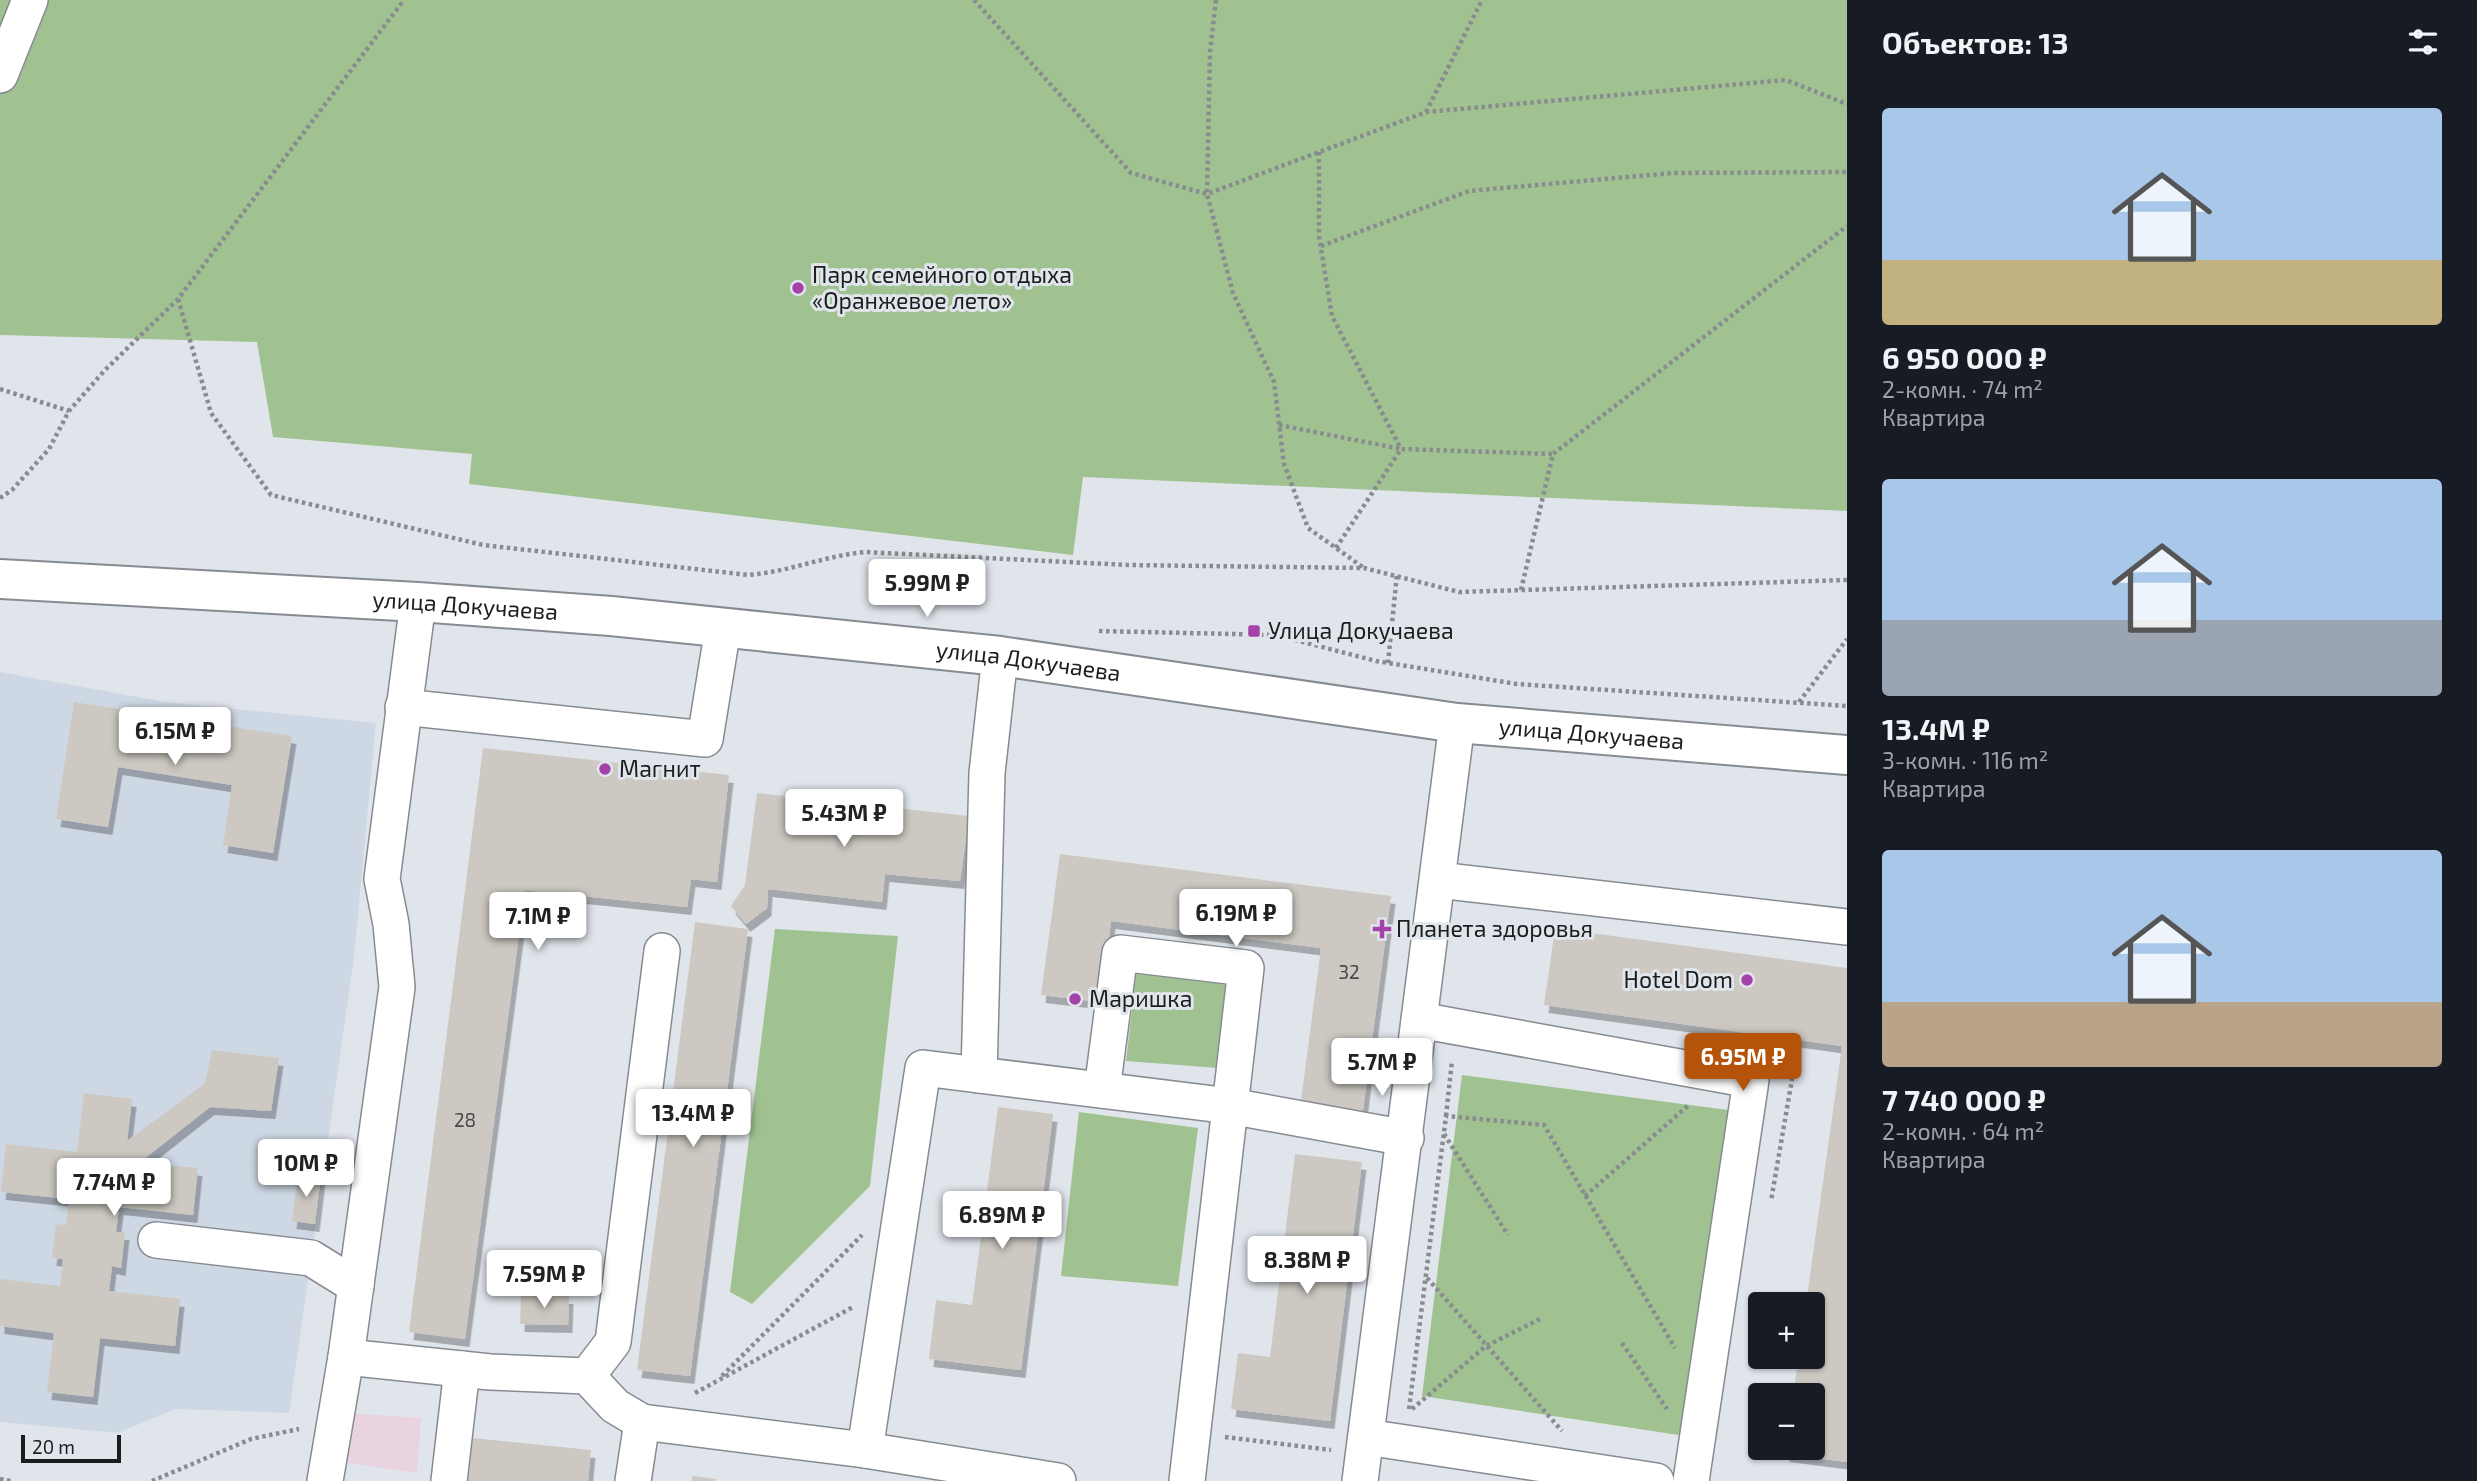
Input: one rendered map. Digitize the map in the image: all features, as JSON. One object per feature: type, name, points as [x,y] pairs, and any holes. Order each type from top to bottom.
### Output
[{"type":"main road","name":"улица Докучаева","points":[[0,579],[418,602],[723,628],[1000,656],[1457,723],[1847,755]]},
{"type":"street","points":[[0,75],[30,0]]},
{"type":"street","points":[[325,1481],[346,1357],[397,987],[391,924],[382,879],[418,602]]},
{"type":"street","points":[[403,707],[705,739],[723,628]]},
{"type":"street","points":[[979,1075],[987,773],[1000,656]]},
{"type":"street","points":[[1457,723],[1406,1138],[1363,1457],[1656,1481]]},
{"type":"street","points":[[1438,880],[1847,927]]},
{"type":"street","points":[[587,1376],[612,1342],[662,951]]},
{"type":"street","points":[[1102,1090],[1120,953],[1247,968],[1187,1481]]},
{"type":"street","points":[[1419,1020],[1751,1080],[1691,1481]]},
{"type":"street","points":[[865,1450],[923,1068],[1230,1106],[1406,1138]]},
{"type":"street","points":[[156,1240],[312,1258],[356,1286]]},
{"type":"street","points":[[346,1357],[462,1369],[587,1376],[615,1406],[642,1422],[865,1450],[1058,1481]]},
{"type":"street","points":[[449,1481],[462,1369]]},
{"type":"street","points":[[633,1481],[642,1422]]},
{"type":"path","points":[[0,498],[12,490],[49,449],[69,411],[105,370],[178,299],[404,0]]},
{"type":"path","points":[[974,0],[1131,173],[1207,194],[1426,112],[1786,80],[1847,104]]},
{"type":"path","points":[[1216,0],[1210,52],[1207,194],[1233,293],[1274,382],[1284,464],[1308,528],[1364,568]]},
{"type":"path","points":[[1426,112],[1482,0]]},
{"type":"path","points":[[1319,152],[1321,246],[1332,316],[1401,450]]},
{"type":"path","points":[[1321,246],[1469,191],[1673,173],[1847,172]]},
{"type":"path","points":[[1521,590],[1553,454],[1847,226]]},
{"type":"path","points":[[178,299],[211,413],[271,495],[484,545],[748,575],[779,572],[834,555],[865,552],[1128,565],[1364,568],[1397,574],[1459,592],[1847,580]]},
{"type":"path","points":[[0,388],[69,411]]},
{"type":"path","points":[[1279,425],[1401,450],[1553,454]]},
{"type":"path","points":[[1336,548],[1401,450]]},
{"type":"path","points":[[1388,663],[1397,574]]},
{"type":"path","points":[[1098,631],[1276,635],[1388,663],[1517,684],[1847,706]]},
{"type":"path","points":[[1799,703],[1847,639]]},
{"type":"path","points":[[1756,1045],[1797,1050],[1769,1212]]},
{"type":"path","points":[[1585,1196],[1724,1075]]},
{"type":"path","points":[[1409,1411],[1446,1116],[1544,1125],[1676,1350]]},
{"type":"path","points":[[1444,1133],[1508,1235]]},
{"type":"path","points":[[717,1381],[864,1233]]},
{"type":"path","points":[[1426,1277],[1565,1435],[1552,1433]]},
{"type":"path","points":[[642,1422],[890,1286]]},
{"type":"path","points":[[1409,1411],[1486,1346],[1542,1318]]},
{"type":"path","points":[[1622,1343],[1671,1415]]},
{"type":"path","points":[[152,1481],[251,1439],[304,1427],[337,1409]]},
{"type":"path","points":[[1409,1411],[1422,1413]]},
{"type":"path","points":[[1192,1433],[1363,1457]]},
{"type":"path","points":[[0,1479],[11,1481]]},
{"type":"shaded area","points":[[0,672],[166,702],[376,723],[354,957],[289,1413],[175,1409],[118,1433],[0,1422]]},
{"type":"shaded area","points":[[346,1413],[421,1418],[417,1473],[342,1462]]},
{"type":"green space","points":[[0,0],[1847,0],[1847,511],[1083,477],[1073,555],[469,484],[472,454],[273,437],[257,342],[0,335]]},
{"type":"green space","points":[[775,929],[898,936],[870,1186],[752,1304],[730,1292]]},
{"type":"green space","points":[[1137,968],[1229,977],[1218,1068],[1126,1061]]},
{"type":"green space","points":[[1462,1075],[1728,1110],[1685,1436],[1422,1396]]},
{"type":"green space","points":[[1079,1112],[1198,1128],[1178,1286],[1061,1276]]},
{"type":"building","points":[[74,702],[292,736],[273,853],[223,845],[232,785],[118,767],[108,827],[56,819]]},
{"type":"building","points":[[483,748],[729,775],[717,882],[691,879],[687,907],[525,890],[465,1339],[409,1332]]},
{"type":"building","points":[[757,793],[969,816],[960,881],[885,874],[882,902],[768,889],[767,908],[746,924],[731,906],[745,885]]},
{"type":"building","points":[[1060,854],[1391,896],[1362,1117],[1300,1109],[1321,948],[1111,921],[1101,1002],[1041,995]]},
{"type":"building","points":[[695,922],[748,929],[690,1376],[637,1370]]},
{"type":"building","points":[[1555,928],[1847,968],[1847,1462],[1825,1459],[1825,1383],[1795,1383],[1797,1369],[1825,1369],[1825,1292],[1808,1292],[1842,1046],[1544,1005]]},
{"type":"building","points":[[212,1050],[279,1058],[271,1111],[210,1107],[140,1162],[198,1168],[193,1215],[119,1207],[116,1232],[125,1232],[121,1268],[112,1266],[109,1291],[180,1299],[175,1346],[100,1338],[93,1397],[47,1392],[54,1333],[0,1326],[0,1279],[60,1286],[63,1259],[52,1258],[56,1224],[66,1225],[69,1199],[1,1192],[6,1144],[77,1152],[84,1093],[132,1099],[127,1141],[205,1083]]},
{"type":"building","points":[[998,1107],[1053,1114],[1021,1370],[929,1359],[936,1300],[972,1305]]},
{"type":"building","points":[[1295,1154],[1362,1162],[1330,1421],[1231,1409],[1238,1353],[1270,1357]]},
{"type":"building","points":[[298,1173],[321,1176],[315,1224],[292,1221]]},
{"type":"building","points":[[521,1295],[569,1296],[568,1325],[520,1324]]},
{"type":"building","points":[[472,1438],[591,1450],[588,1481],[468,1481]]},
{"type":"building","points":[[692,1476],[716,1479],[692,1481]]},
{"type":"place","name":"Парк семейного отдыха «Оранжевое лето»","points":[[798,288]]},
{"type":"place","name":"Улица Докучаева","points":[[1254,631]]},
{"type":"place","name":"Магнит","points":[[605,769]]},
{"type":"place","name":"Планета здоровья","points":[[1382,929]]},
{"type":"place","name":"Hotel Dom","points":[[1747,980]]},
{"type":"place","name":"Маришка","points":[[1075,999]]}]
